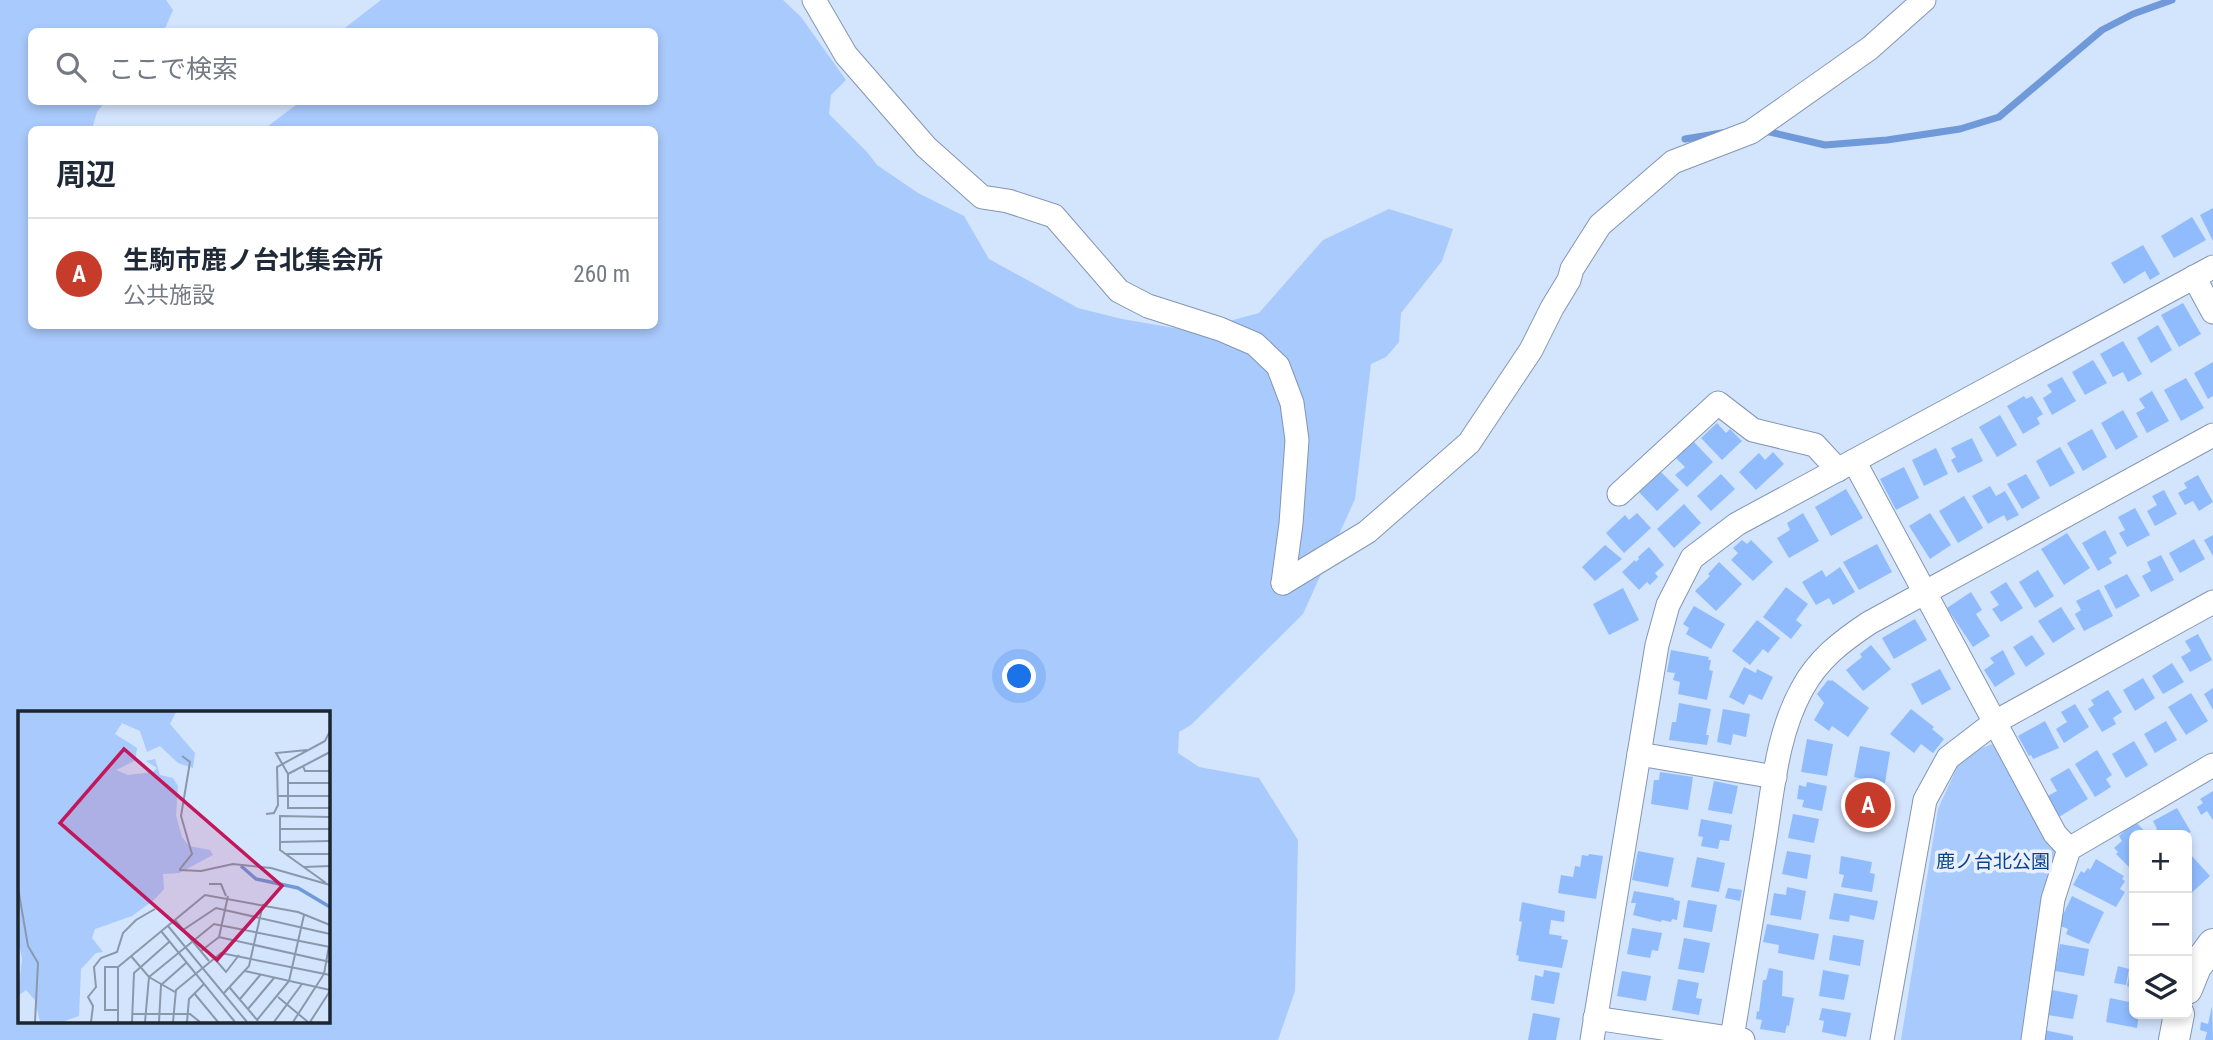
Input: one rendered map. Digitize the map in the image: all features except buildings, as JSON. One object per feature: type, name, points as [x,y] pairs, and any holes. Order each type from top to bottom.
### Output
[{"type":"street","points":[[814,0],[846,55],[926,148],[982,197],[1008,201],[1054,216],[1119,291],[1149,306],[1220,329],[1255,344],[1278,366],[1292,403],[1297,440],[1291,524],[1283,583],[1367,532],[1469,443],[1531,350],[1569,280],[1572,269],[1600,225],[1673,162],[1751,132],[1870,48],[1924,0]]},
{"type":"street","points":[[2213,312],[2204,272],[1737,524],[1692,558],[1668,605],[1657,645],[1594,1029],[1738,1039],[1775,777],[1786,723],[1802,688],[1822,659],[1869,623],[2213,435]]},
{"type":"street","points":[[1619,494],[1718,403],[1753,430],[1815,445],[1846,466],[1925,592],[2055,834],[2069,849]]},
{"type":"street","points":[[1882,1040],[1925,800],[1948,758],[1995,722],[2213,602]]},
{"type":"street","points":[[1639,754],[1775,777]]},
{"type":"street","points":[[2033,1040],[2053,900],[2069,849],[2213,765]]},
{"type":"street","points":[[2192,977],[2213,944]]},
{"type":"street","points":[[2174,1040],[2178,1019]]},
{"type":"green space","points":[[0,0],[166,0],[173,10],[165,28],[28,28],[28,105],[103,105],[97,112],[93,126],[28,126],[28,329],[658,329],[658,126],[268,126],[296,105],[658,105],[658,28],[345,28],[381,0],[783,0],[801,17],[846,80],[831,95],[829,114],[877,165],[918,193],[964,216],[989,259],[1078,308],[1122,319],[1192,331],[1259,313],[1323,240],[1389,209],[1453,229],[1442,261],[1401,313],[1399,342],[1386,357],[1371,364],[1355,499],[1303,614],[1191,725],[1179,732],[1178,753],[1199,767],[1259,778],[1298,840],[1295,991],[1278,1040],[0,1040]]},
{"type":"green space","name":"鹿ノ台北公園","points":[[1996,743],[2062,856],[2024,1040],[1901,1040],[1938,809],[1959,763],[1973,751]]},
{"type":"waterway","points":[[1761,130],[1825,145],[1887,140],[1960,129],[1999,117],[2102,30],[2133,14],[2172,0]]},
{"type":"waterway","points":[[1685,139],[1722,133]]},
{"type":"place","name":"生駒市鹿ノ台北集会所","points":[[1868,805]]}]
